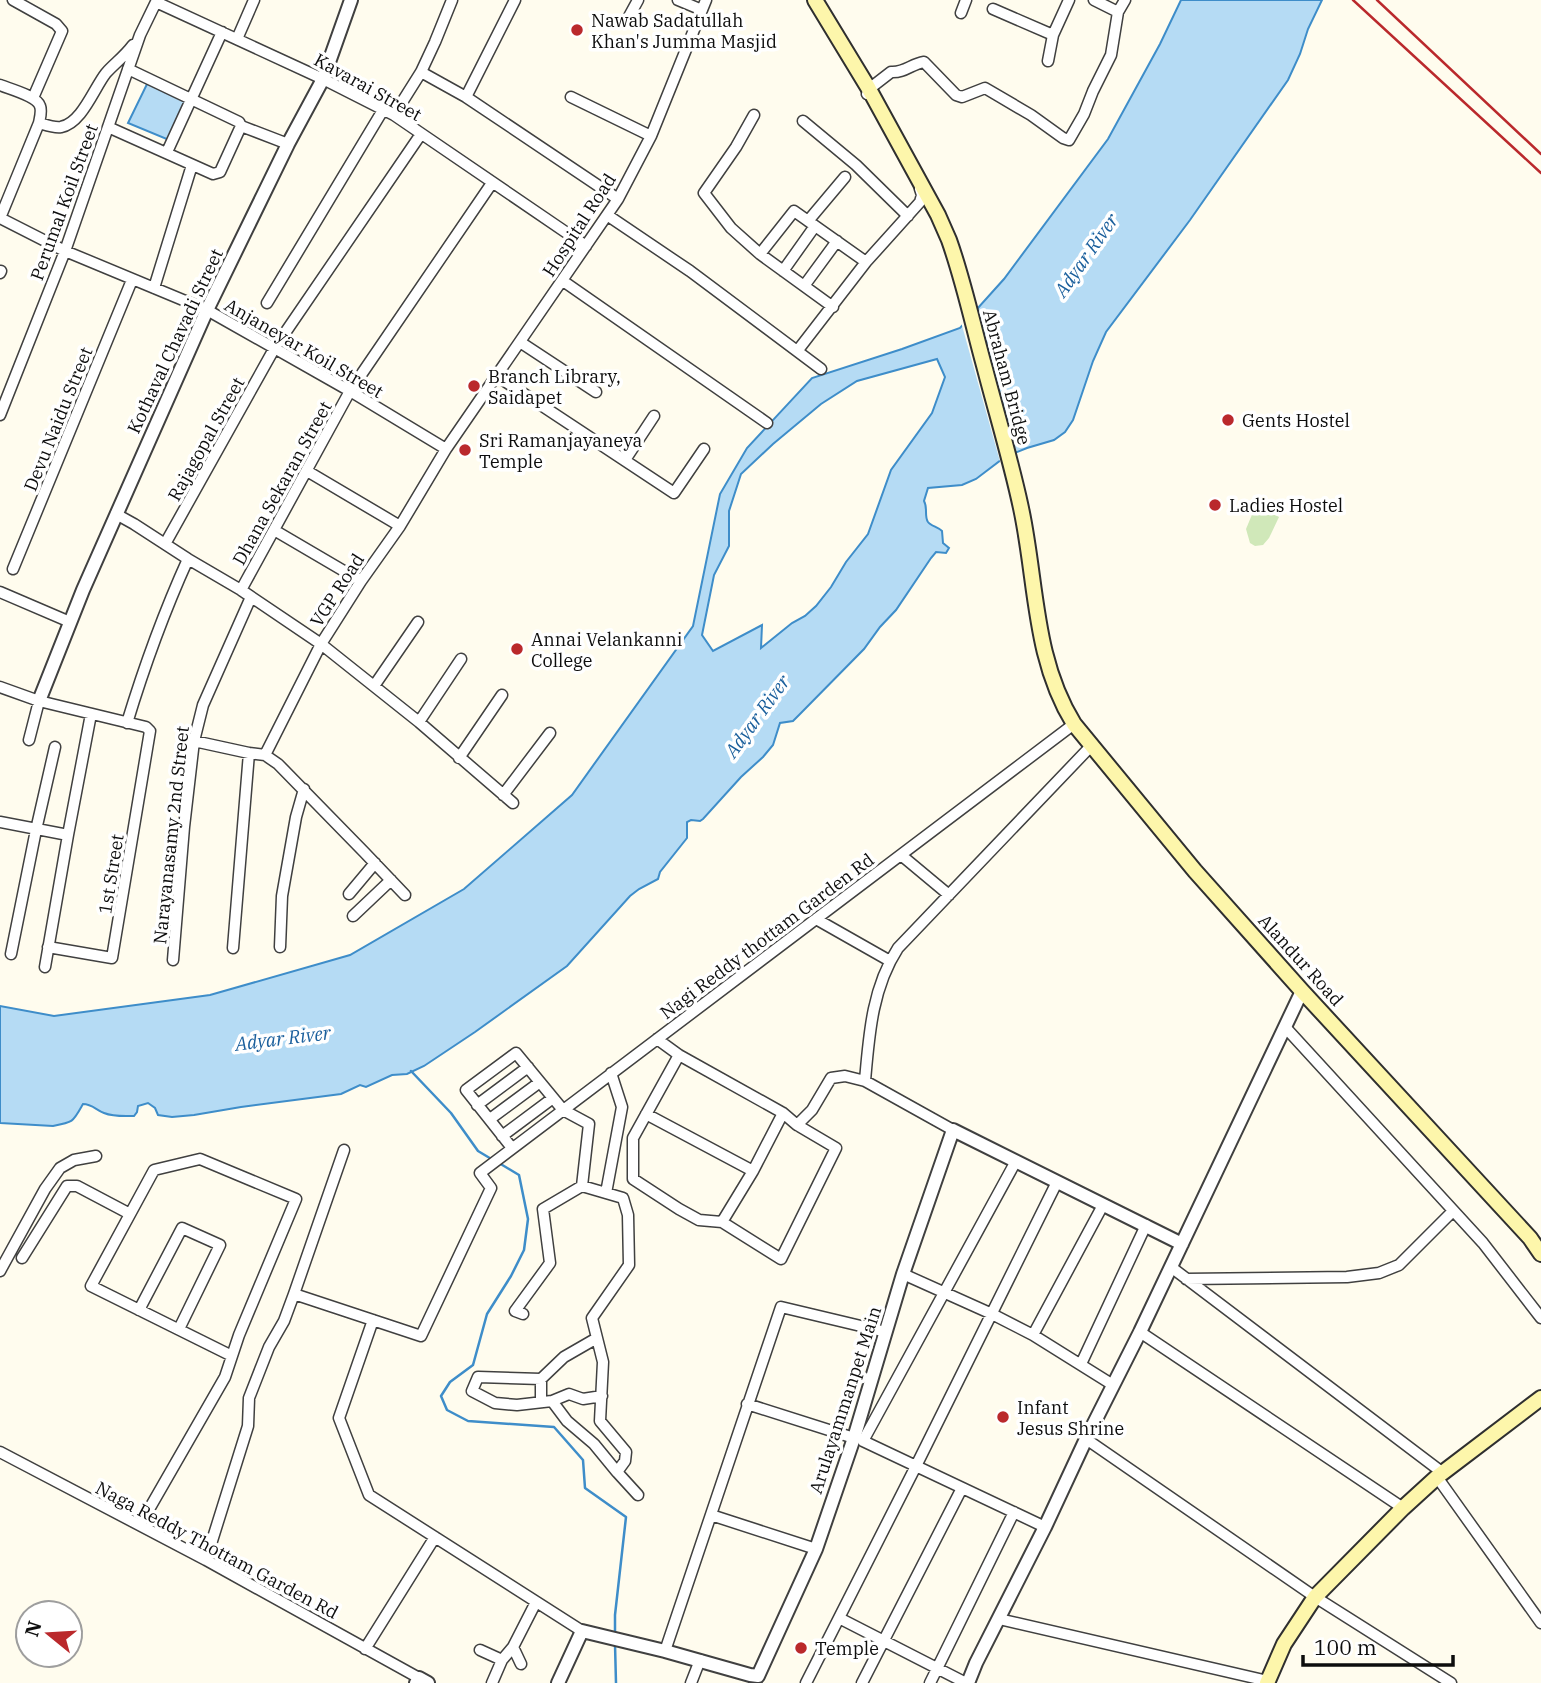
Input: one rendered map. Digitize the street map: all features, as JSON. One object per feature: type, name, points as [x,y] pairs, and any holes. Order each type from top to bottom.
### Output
[{"type":"main road","points":[[815,0],[873,96]]},
{"type":"main road","name":"Abraham Bridge","points":[[873,96],[938,215],[953,252],[1022,510],[1039,630],[1051,678]]},
{"type":"main road","name":"Alandur Road","points":[[1051,678],[1074,724],[1195,871],[1301,991],[1521,1228],[1541,1254]]},
{"type":"main road","points":[[1268,1682],[1284,1644],[1315,1597],[1403,1508],[1440,1475],[1541,1398]]},
{"type":"street","points":[[13,0],[56,24],[62,31],[33,98]]},
{"type":"street","points":[[237,39],[254,0]]},
{"type":"street","name":"Kothaval Chavadi Street","points":[[39,701],[116,514],[207,310],[288,144],[323,79],[351,0]]},
{"type":"street","points":[[394,115],[421,72],[452,0]]},
{"type":"street","points":[[466,97],[515,0]]},
{"type":"street","points":[[626,22],[638,0]]},
{"type":"street","points":[[678,0],[704,5]]},
{"type":"street","points":[[961,13],[966,0]]},
{"type":"street","points":[[1048,61],[1054,35],[1069,0]]},
{"type":"street","points":[[1094,0],[1118,12]]},
{"type":"street","points":[[798,350],[866,262],[920,202],[922,195],[866,96],[873,96],[891,72],[900,73],[924,62],[956,95],[962,97],[985,88],[1063,138],[1069,139],[1084,114],[1111,55],[1118,12],[1125,0]]},
{"type":"street","name":"Kavarai Street","points":[[157,1],[394,115],[586,246]]},
{"type":"street","name":"Perumal Koil Street","points":[[0,415],[2,402],[65,251],[140,35],[157,1]]},
{"type":"street","name":"Hospital Road","points":[[446,449],[618,199],[650,136],[704,5]]},
{"type":"street","points":[[993,9],[1054,35]]},
{"type":"street","points":[[167,152],[222,32]]},
{"type":"street","points":[[39,123],[62,127],[72,121],[106,74],[123,58],[140,35]]},
{"type":"street","points":[[128,69],[239,122],[242,126],[288,144]]},
{"type":"street","points":[[421,72],[466,97],[618,199]]},
{"type":"street","points":[[0,85],[33,98],[41,109],[39,123],[0,218]]},
{"type":"street","points":[[571,97],[650,136]]},
{"type":"street","points":[[267,303],[383,110]]},
{"type":"street","points":[[754,115],[736,147],[704,193],[731,228],[760,254],[833,307]]},
{"type":"street","points":[[803,121],[856,165],[908,216]]},
{"type":"street","points":[[108,127],[213,174],[220,173],[242,126]]},
{"type":"street","name":"Rajagopal Street","points":[[165,544],[274,349],[421,134]]},
{"type":"street","points":[[154,288],[192,165]]},
{"type":"street","points":[[783,271],[812,223],[845,177]]},
{"type":"street","name":"Dhana Sekaran Street","points":[[241,590],[350,391],[492,183]]},
{"type":"street","points":[[760,254],[794,211],[866,262]]},
{"type":"street","points":[[607,215],[690,271],[821,369]]},
{"type":"street","name":"Anjaneyar Koil Street","points":[[0,218],[65,251],[207,310],[446,449]]},
{"type":"street","points":[[804,286],[837,241]]},
{"type":"street","name":"Devu Naidu Street","points":[[13,569],[132,280]]},
{"type":"street","points":[[563,281],[767,423]]},
{"type":"street","points":[[520,342],[596,392]]},
{"type":"street","points":[[497,376],[674,493],[704,449]]},
{"type":"street","points":[[625,460],[654,416]]},
{"type":"street","name":"VGP Road","points":[[265,755],[321,644],[400,526],[446,449]]},
{"type":"street","points":[[307,471],[400,526]]},
{"type":"street","points":[[116,514],[241,590],[321,644],[419,722],[513,803]]},
{"type":"street","points":[[274,530],[361,581]]},
{"type":"street","points":[[0,687],[39,701],[127,723],[142,675],[188,559]]},
{"type":"street","points":[[0,592],[70,622]]},
{"type":"street","name":"Narayanasamy 2nd Street","points":[[173,960],[194,741],[203,705],[251,597]]},
{"type":"street","points":[[374,686],[418,622]]},
{"type":"street","points":[[419,722],[461,659]]},
{"type":"street","points":[[459,758],[502,695]]},
{"type":"street","points":[[29,740],[39,701]]},
{"type":"street","points":[[45,967],[91,714]]},
{"type":"street","name":"1st Street","points":[[113,958],[150,731],[146,727],[127,723]]},
{"type":"street","name":"Nagi Reddy thottam Garden Rd","points":[[373,1320],[421,1336],[491,1188],[480,1173],[1074,724]]},
{"type":"street","points":[[503,795],[550,733]]},
{"type":"street","points":[[194,741],[265,755],[278,764],[405,895]]},
{"type":"street","points":[[865,1081],[872,1014],[890,961],[898,948],[1091,745]]},
{"type":"street","points":[[11,954],[55,747]]},
{"type":"street","points":[[233,948],[249,753]]},
{"type":"street","points":[[280,947],[282,896],[296,817],[304,789]]},
{"type":"street","points":[[0,822],[68,835]]},
{"type":"street","points":[[901,855],[949,895]]},
{"type":"street","points":[[349,894],[375,863]]},
{"type":"street","points":[[353,916],[391,880]]},
{"type":"street","points":[[816,919],[890,961]]},
{"type":"street","points":[[48,947],[125,960]]},
{"type":"street","points":[[839,1618],[967,1683],[1140,1332],[1301,991]]},
{"type":"street","points":[[1285,1027],[1483,1243],[1541,1318]]},
{"type":"street","points":[[657,1039],[679,1055],[783,1113],[797,1125],[836,1148],[781,1259],[722,1222],[699,1220],[689,1215],[633,1179],[633,1138],[679,1055]]},
{"type":"street","points":[[512,1148],[466,1090],[516,1053],[563,1110],[589,1124],[582,1186]]},
{"type":"street","points":[[477,1105],[528,1067]]},
{"type":"street","points":[[606,1193],[622,1107],[611,1073]]},
{"type":"street","points":[[797,1125],[812,1110],[831,1078],[845,1076],[865,1081],[953,1130],[1182,1244]]},
{"type":"street","points":[[489,1119],[540,1082]]},
{"type":"street","points":[[502,1136],[553,1098]]},
{"type":"street","points":[[722,1222],[753,1171],[783,1113]]},
{"type":"street","points":[[646,1114],[753,1171]]},
{"type":"street","name":"Arulayammanpet Main","points":[[755,1679],[816,1549],[858,1439],[903,1274],[953,1130]]},
{"type":"street","points":[[206,1560],[248,1426],[249,1398],[269,1347],[284,1321],[344,1150]]},
{"type":"street","points":[[0,1271],[45,1189],[60,1168],[74,1160],[96,1156]]},
{"type":"street","points":[[140,1525],[225,1377],[296,1199],[200,1159],[154,1170],[91,1286],[232,1356]]},
{"type":"street","points":[[858,1439],[945,1292],[1016,1161]]},
{"type":"street","points":[[806,1683],[1057,1182]]},
{"type":"street","points":[[22,1258],[67,1186],[77,1186],[130,1214]]},
{"type":"street","points":[[523,1314],[515,1311],[550,1263],[543,1209],[582,1186],[624,1198],[628,1215],[629,1265],[592,1318],[603,1362],[600,1421],[626,1452],[625,1461],[617,1472]]},
{"type":"street","points":[[1033,1335],[1103,1205]]},
{"type":"street","points":[[1186,1279],[1347,1277],[1379,1273],[1399,1265],[1453,1211]]},
{"type":"street","points":[[1081,1364],[1146,1226]]},
{"type":"street","points":[[139,1310],[182,1228],[220,1245],[179,1329]]},
{"type":"street","points":[[1171,1267],[1440,1475],[1541,1623]]},
{"type":"street","points":[[903,1274],[1033,1335],[1113,1385]]},
{"type":"street","points":[[294,1294],[373,1320],[340,1418],[369,1495],[582,1631],[701,1660],[755,1679]]},
{"type":"street","points":[[665,1651],[780,1307],[886,1332]]},
{"type":"street","points":[[1140,1332],[1403,1508]]},
{"type":"street","points":[[597,1338],[564,1357],[541,1379],[478,1377],[472,1391],[495,1403],[517,1405],[552,1401],[569,1394],[583,1399],[602,1396]]},
{"type":"street","points":[[541,1379],[541,1402]]},
{"type":"street","points":[[552,1401],[567,1421],[594,1444],[638,1495]]},
{"type":"street","points":[[747,1404],[858,1439],[1045,1527]]},
{"type":"street","points":[[1086,1439],[1315,1597],[1451,1683]]},
{"type":"street","name":"Naga Reddy Thottam Garden Rd","points":[[0,1451],[206,1560],[421,1681]]},
{"type":"street","points":[[862,1683],[962,1488]]},
{"type":"street","points":[[930,1683],[1014,1512]]},
{"type":"street","points":[[711,1514],[816,1549]]},
{"type":"street","points":[[365,1649],[435,1537]]},
{"type":"street","points":[[492,1683],[502,1660],[513,1647],[536,1602]]},
{"type":"street","points":[[999,1619],[1268,1682]]},
{"type":"street","points":[[558,1683],[582,1631]]},
{"type":"street","points":[[513,1647],[521,1664]]},
{"type":"street","points":[[480,1650],[502,1660]]},
{"type":"street","points":[[691,1683],[701,1660]]},
{"type":"green space","points":[[1256,505],[1279,517],[1269,538],[1263,545],[1255,546],[1250,543],[1246,529]]},
{"type":"water","name":"Adyar River","points":[[1181,0],[1322,0],[1288,80],[1190,220],[1106,332],[1073,420],[1065,432],[1054,440],[1005,457],[976,479],[962,485],[928,488],[924,501],[927,520],[942,531],[943,543],[949,548],[946,553],[936,552],[896,610],[864,649],[793,721],[780,723],[773,745],[763,757],[703,819],[687,822],[687,838],[660,872],[658,879],[630,896],[567,966],[424,1066],[407,1074],[392,1075],[366,1087],[360,1085],[341,1094],[172,1117],[158,1115],[155,1108],[148,1103],[138,1106],[134,1116],[111,1115],[83,1104],[72,1120],[60,1125],[0,1123],[0,1006],[54,1016],[210,995],[350,955],[464,889],[572,795],[693,626],[720,494],[747,448],[812,378],[960,328],[1004,279],[1108,139]],"holes":[[[937,359],[945,377],[932,413],[891,470],[868,534],[816,606],[761,648],[762,625],[713,651],[702,635],[714,575],[729,546],[729,511],[741,474],[821,404],[857,381]]]},
{"type":"water","points":[[148,82],[187,99],[169,140],[128,123]]},
{"type":"pier","points":[[975,307],[1017,456],[1001,465],[961,322]]},
{"type":"waterway","points":[[411,1071],[451,1113],[478,1151],[493,1160]]},
{"type":"waterway","points":[[499,1163],[519,1175],[528,1219],[524,1250],[487,1314],[473,1365],[450,1382],[441,1396],[447,1410],[468,1421],[554,1427],[583,1460],[585,1488],[626,1517],[615,1634]]},
{"type":"waterway","points":[[615,1644],[616,1683]]},
{"type":"railway","points":[[1353,0],[1541,173]]},
{"type":"railway","points":[[1377,0],[1541,154]]},
{"type":"place","name":"Nawab Sadatullah Khan's Jumma Masjid","points":[[577,30]]},
{"type":"place","name":"Branch Library, Saidapet","points":[[474,386]]},
{"type":"place","name":"Gents Hostel","points":[[1228,420]]},
{"type":"place","name":"Sri Ramanjayaneya Temple","points":[[465,450]]},
{"type":"place","name":"Ladies Hostel","points":[[1215,505]]},
{"type":"place","name":"Annai Velankanni College","points":[[517,649]]},
{"type":"place","name":"Infant Jesus Shrine","points":[[1003,1417]]},
{"type":"place","name":"Temple","points":[[801,1648]]}]
